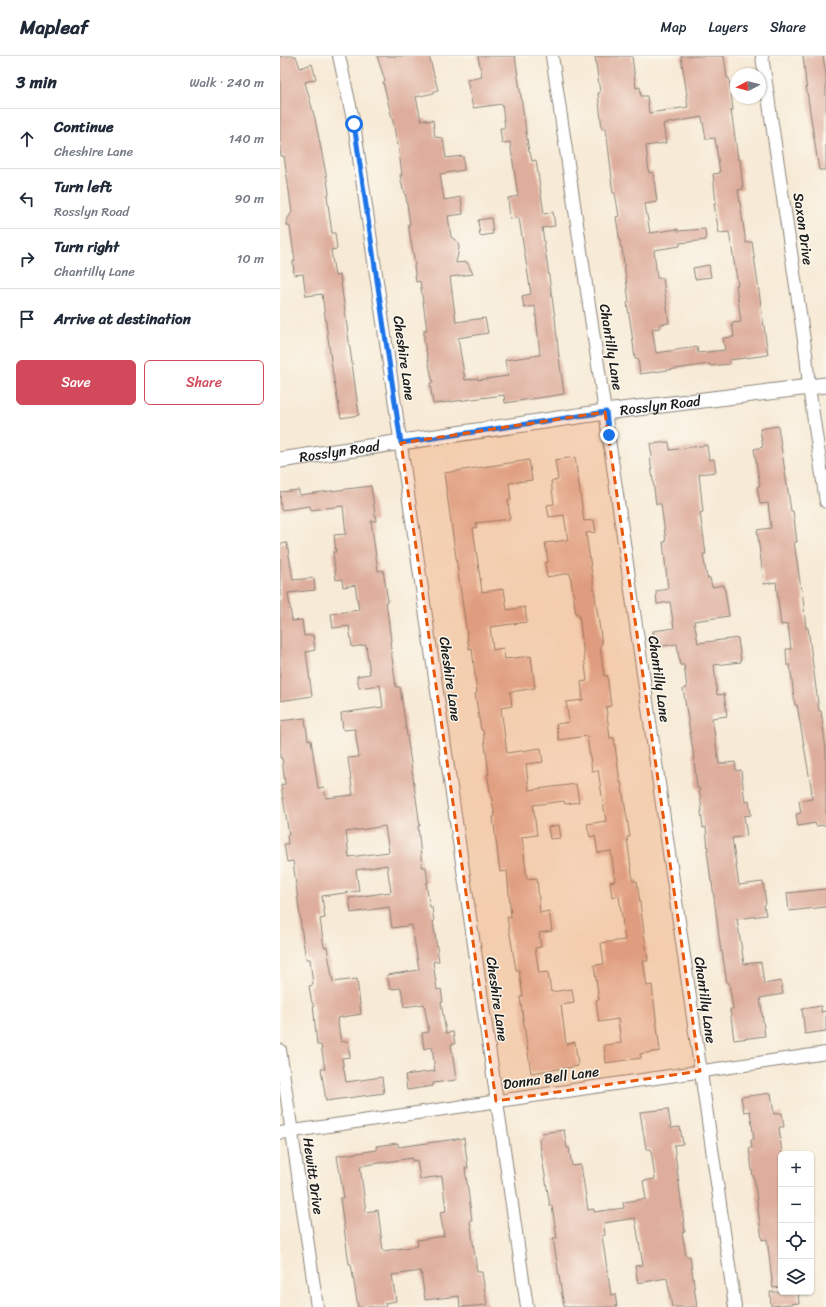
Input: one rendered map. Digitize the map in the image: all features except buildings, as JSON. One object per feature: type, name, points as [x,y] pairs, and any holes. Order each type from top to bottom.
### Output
[{"type":"street","name":"Cheshire Lane","points":[[339,56],[354,124],[527,1307]]},
{"type":"street","name":"Chantilly Lane","points":[[552,56],[606,412],[735,1307]]},
{"type":"street","name":"Saxon Drive","points":[[762,56],[806,354],[826,502]]},
{"type":"street","name":"Rosslyn Road","points":[[280,460],[606,412],[826,385]]},
{"type":"street","name":"Hewitt Drive","points":[[280,1050],[286,1132],[317,1307]]},
{"type":"street","name":"Donna Bell Lane","points":[[286,1132],[826,1054]]},
{"type":"highlighted area","points":[[605,412],[700,1071],[496,1101],[401,443]]},
{"type":"route","points":[[354,124],[401,443],[606,412],[609,435]]}]
